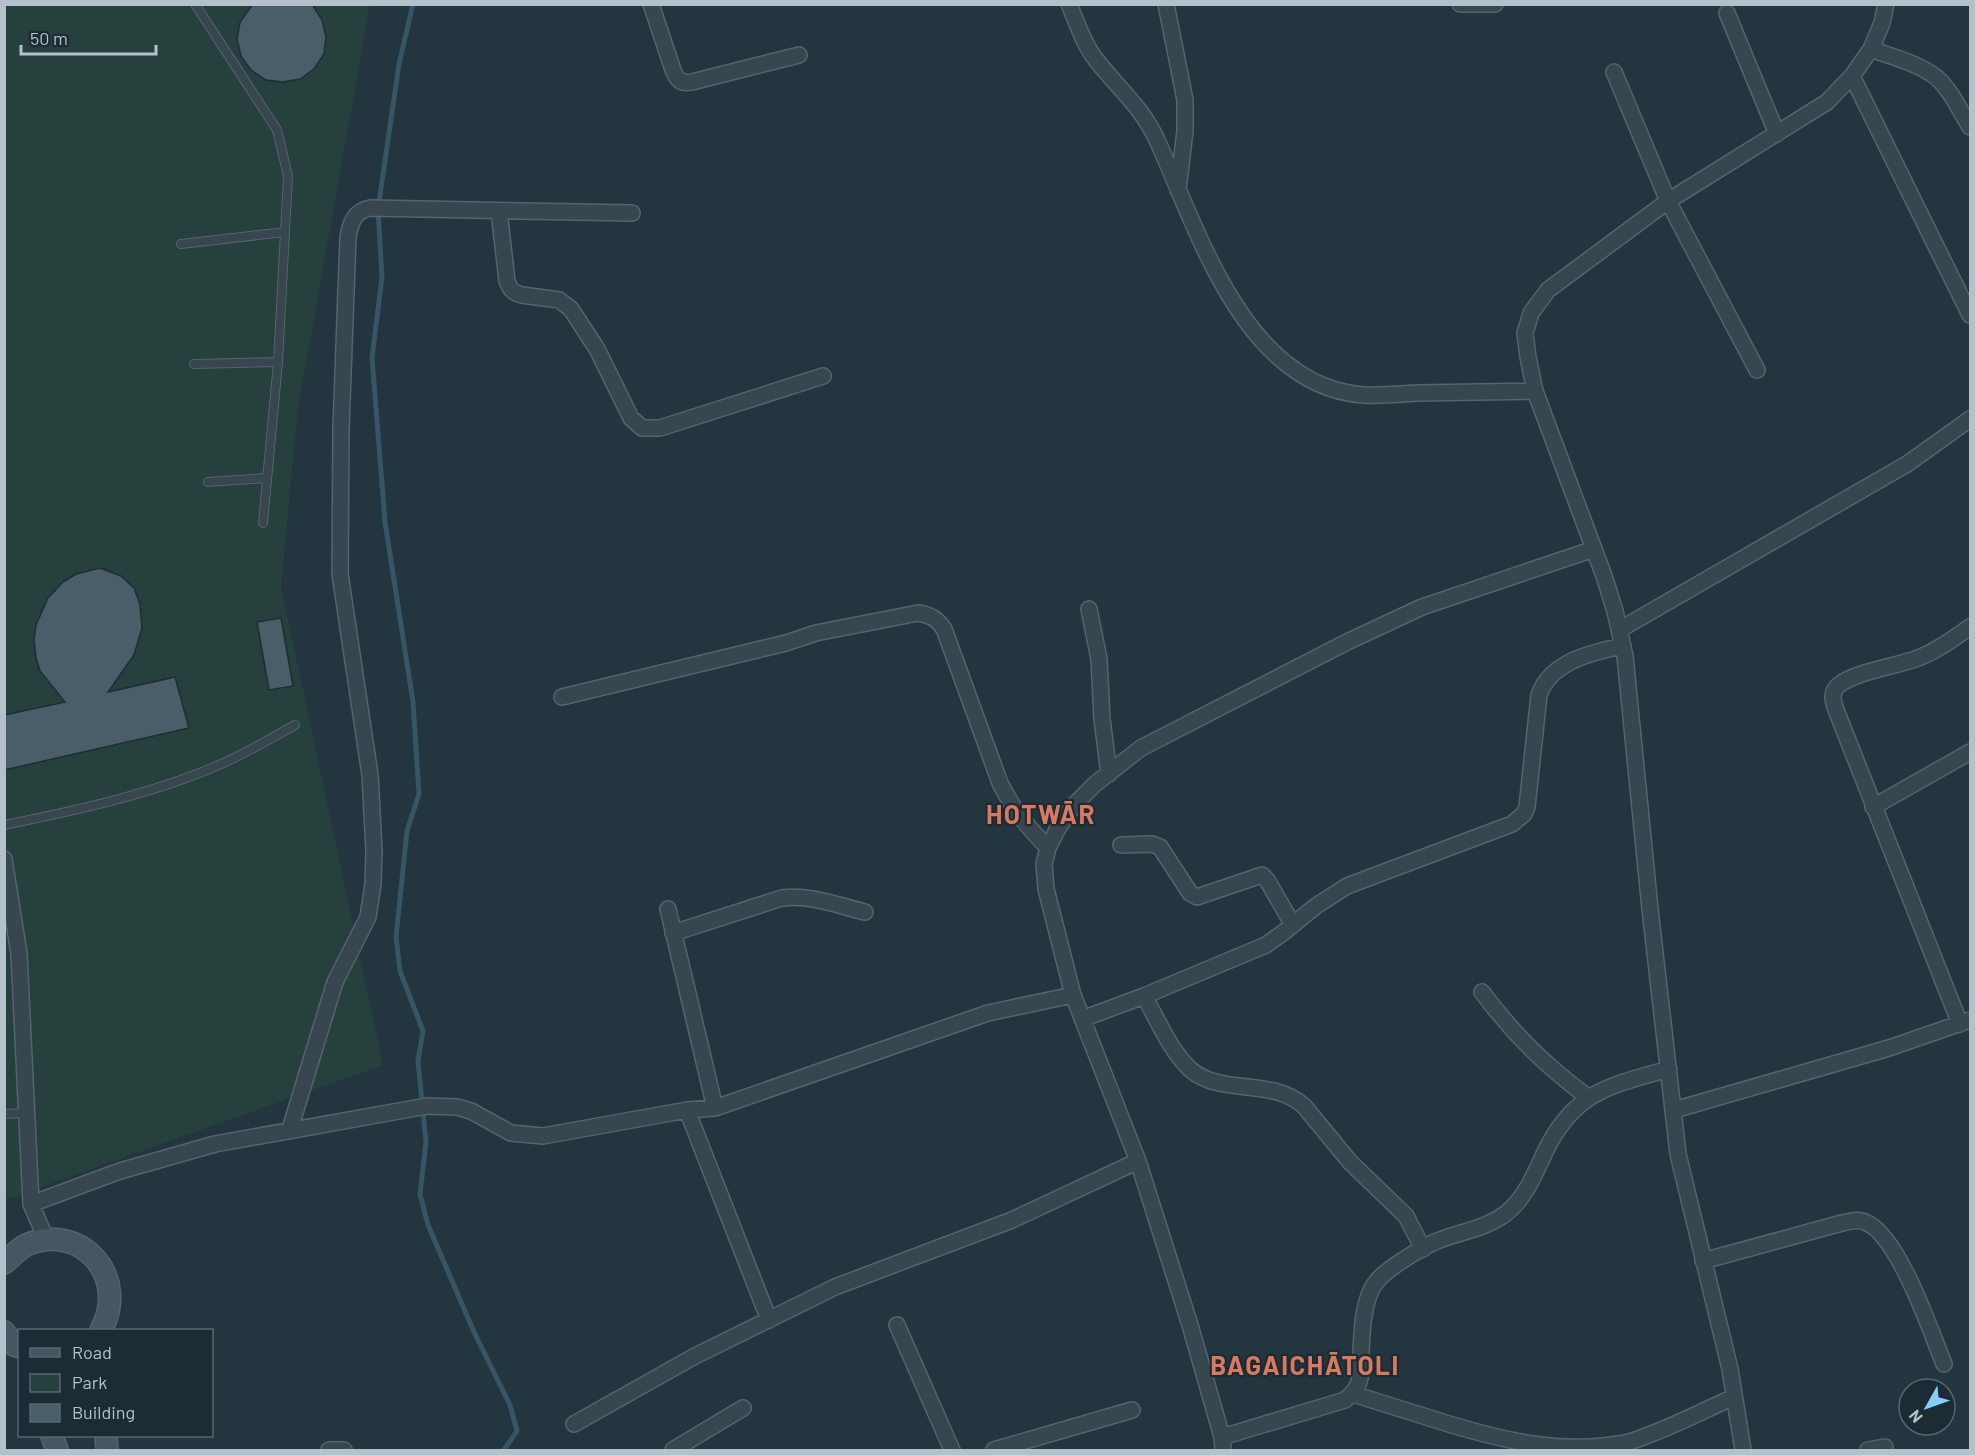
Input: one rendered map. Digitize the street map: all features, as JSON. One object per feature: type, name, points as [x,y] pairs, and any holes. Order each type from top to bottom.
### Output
[{"type":"main road","points":[[4,1257],[24,1246],[46,1239],[69,1242],[90,1253],[104,1271],[111,1293],[109,1316],[102,1329]]},
{"type":"main road","points":[[4,1263],[24,1246]]},
{"type":"street","points":[[651,4],[673,69],[681,82],[692,82],[799,55]]},
{"type":"street","points":[[1069,4],[1088,48],[1123,89],[1156,138],[1203,249],[1230,296],[1253,331],[1277,356],[1307,377],[1330,387],[1362,394],[1535,391]]},
{"type":"street","points":[[1166,4],[1185,100],[1185,130],[1178,190]]},
{"type":"street","points":[[1460,4],[1495,4]]},
{"type":"street","points":[[1743,1450],[1730,1369],[1678,1154],[1623,646],[1594,549],[1535,391],[1525,333],[1531,313],[1548,290],[1668,201],[1827,102],[1852,76],[1871,49],[1882,23],[1886,4]]},
{"type":"street","points":[[1727,13],[1777,134]]},
{"type":"street","points":[[1871,49],[1924,70],[1936,78],[1946,87],[1971,127]]},
{"type":"street","points":[[1614,72],[1668,201],[1757,370]]},
{"type":"street","points":[[1852,76],[1971,315]]},
{"type":"street","points":[[290,1129],[335,982],[368,917],[373,884],[374,850],[370,775],[340,574],[339,517],[349,228],[356,215],[378,208],[632,213]]},
{"type":"street","points":[[499,211],[507,281],[510,289],[516,294],[559,300],[571,309],[597,349],[631,418],[642,428],[660,428],[823,376]]},
{"type":"street","points":[[1619,630],[1907,464],[1971,419]]},
{"type":"street","points":[[1594,549],[1422,607],[1347,642],[1141,748],[1073,806],[1056,830],[1044,864],[1046,890],[1082,1019],[1138,1161],[1190,1325],[1222,1444],[1345,1400],[1353,1394],[1360,1378],[1364,1315],[1370,1293],[1383,1275],[1436,1241],[1492,1222],[1506,1213],[1520,1200],[1563,1120],[1589,1098],[1615,1084],[1669,1069]]},
{"type":"street","points":[[1089,609],[1099,659],[1102,719],[1109,774]]},
{"type":"street","points":[[562,697],[786,643],[816,633],[918,613],[927,614],[939,621],[944,629],[1000,783],[1020,819],[1048,848]]},
{"type":"street","points":[[1674,1110],[1889,1048],[1965,1022],[1873,807],[1833,702],[1834,690],[1848,679],[1921,657],[1971,627]]},
{"type":"street","points":[[1082,1019],[1266,945],[1316,906],[1347,886],[1518,820],[1527,807],[1539,694],[1544,681],[1554,672],[1584,656],[1623,646]]},
{"type":"street","points":[[1873,807],[1971,753]]},
{"type":"street","points":[[1121,845],[1152,844],[1160,847],[1190,893],[1197,897],[1262,875],[1293,925]]},
{"type":"street","points":[[4,859],[19,954],[31,1204],[46,1239]]},
{"type":"street","points":[[674,933],[782,898],[805,897],[866,912]]},
{"type":"street","points":[[668,909],[715,1108]]},
{"type":"street","points":[[1482,992],[1527,1047],[1589,1098]]},
{"type":"street","points":[[31,1204],[120,1171],[215,1144],[411,1108],[457,1107],[471,1111],[511,1133],[534,1136],[566,1133],[687,1110],[715,1108],[988,1013],[1074,995]]},
{"type":"street","points":[[1144,996],[1172,1046],[1191,1070],[1208,1080],[1281,1093],[1296,1099],[1304,1106],[1350,1162],[1406,1216],[1423,1249]]},
{"type":"street","points":[[687,1110],[769,1320]]},
{"type":"street","points":[[574,1424],[695,1356],[834,1287],[1012,1220],[1138,1161]]},
{"type":"street","points":[[1703,1261],[1842,1223],[1857,1220],[1865,1222],[1882,1235],[1894,1251],[1910,1280],[1944,1364]]},
{"type":"street","points":[[897,1325],[952,1450]]},
{"type":"street","points":[[1353,1394],[1509,1442],[1564,1450],[1600,1448],[1628,1442],[1734,1397]]},
{"type":"street","points":[[673,1450],[743,1407]]},
{"type":"street","points":[[994,1450],[1132,1410]]},
{"type":"street","points":[[1868,1450],[1884,1447]]},
{"type":"street","points":[[329,1450],[344,1450]]},
{"type":"lane","points":[[195,4],[277,130],[288,176],[278,362],[263,523]]},
{"type":"lane","points":[[181,244],[285,232]]},
{"type":"lane","points":[[194,364],[278,362]]},
{"type":"lane","points":[[208,482],[267,478]]},
{"type":"lane","points":[[4,825],[75,811],[179,780],[234,759],[295,725]]},
{"type":"lane","points":[[4,1114],[25,1113]]},
{"type":"green space","points":[[4,5],[370,5],[298,409],[281,586],[383,1065],[5,1200]]},
{"type":"building","points":[[253,4],[312,4],[322,20],[326,37],[324,54],[314,69],[300,79],[283,82],[266,80],[251,70],[241,56],[237,39],[240,22]]},
{"type":"building","points":[[100,568],[121,576],[134,588],[140,604],[142,628],[134,655],[108,692],[175,677],[189,728],[4,770],[4,715],[65,702],[40,671],[36,658],[34,640],[36,625],[48,598],[63,582],[76,574]]},
{"type":"building","points":[[281,618],[293,686],[269,690],[257,622]]},
{"type":"waterway","points":[[413,4],[399,64],[378,209],[382,277],[372,358],[385,522],[413,702],[419,794],[407,831],[396,937],[400,971],[423,1031],[418,1061],[426,1142],[420,1194],[428,1225],[474,1332],[510,1405],[517,1431],[504,1450]]},
{"type":"district","name":"HOTWĀR","points":[[1041,813]]},
{"type":"district","name":"BAGAICHĀTOLI","points":[[1305,1364]]}]
